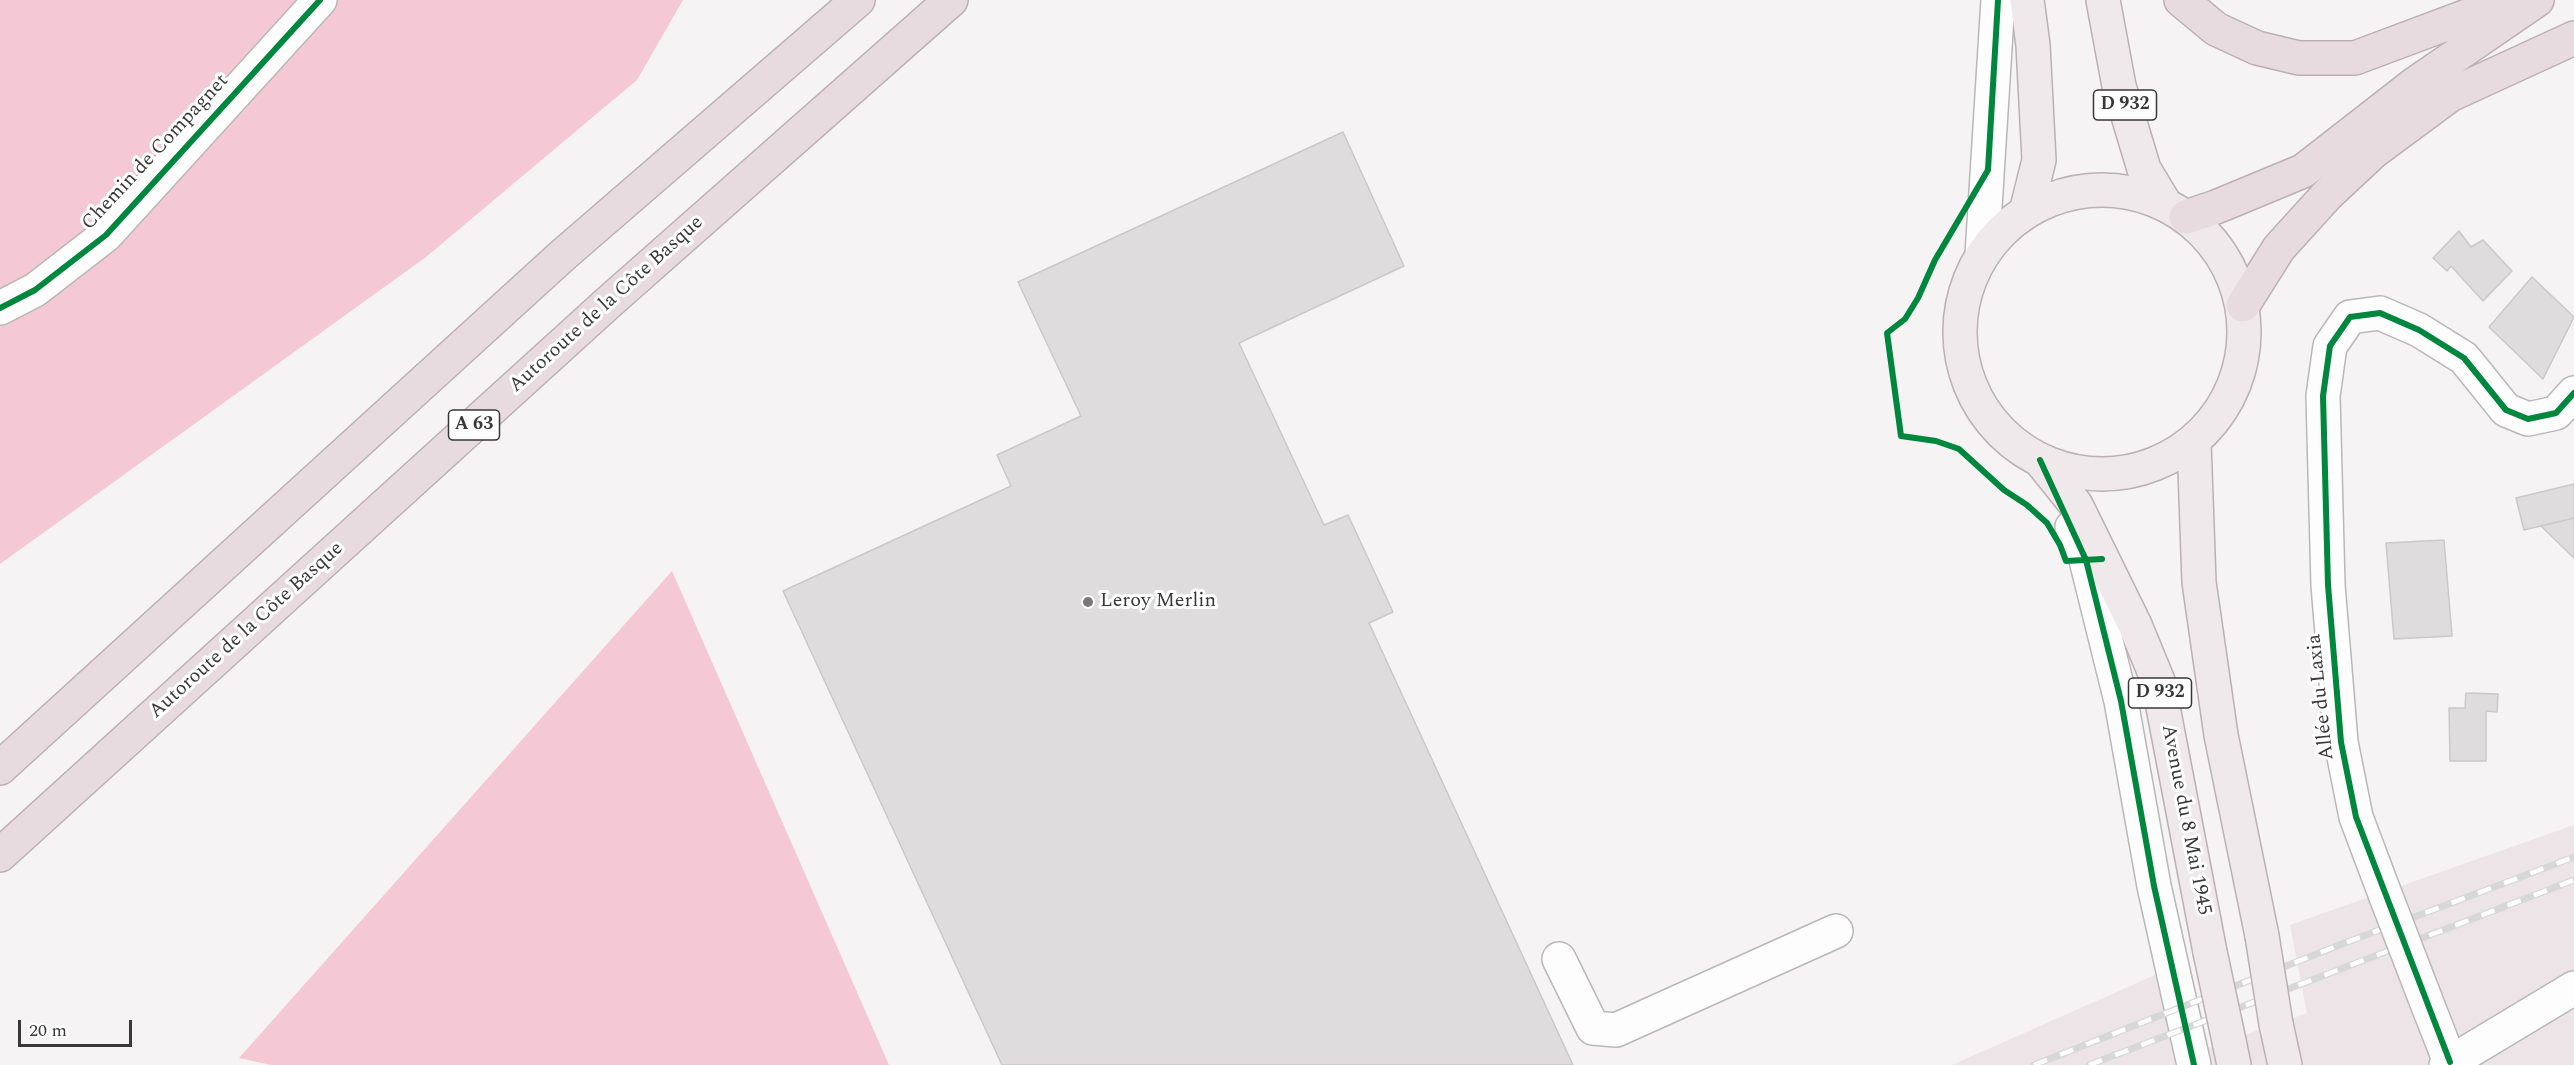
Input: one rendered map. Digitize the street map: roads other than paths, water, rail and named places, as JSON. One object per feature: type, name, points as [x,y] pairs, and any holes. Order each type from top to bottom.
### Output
[{"type":"highway","points":[[0,768],[562,255],[858,0]]},
{"type":"highway","name":"Autoroute de la Côte Basque","points":[[0,855],[609,302],[951,0]]},
{"type":"highway","points":[[2181,0],[2216,29],[2257,48],[2299,58],[2355,58],[2510,0]]},
{"type":"highway","points":[[2175,210],[2216,207],[2303,171],[2416,83],[2537,0]]},
{"type":"highway","points":[[2243,305],[2279,248],[2328,194],[2373,152],[2450,95],[2574,38]]},
{"type":"main road","points":[[2026,212],[2039,160],[2033,45],[2027,0]]},
{"type":"main road","name":"D 932","points":[[2103,0],[2119,86],[2144,169],[2175,210]]},
{"type":"main road","points":[[2094,190],[2131,193],[2175,210],[2212,241],[2232,271],[2243,305],[2245,343],[2236,380],[2219,413],[2194,441],[2166,459],[2136,471],[2103,474],[2070,472],[2040,460],[2008,440],[1978,404],[1962,360],[1960,313],[1968,283],[1982,255],[2002,231],[2026,212],[2059,197],[2094,190]]},
{"type":"main road","name":"D 932","points":[[2194,441],[2199,582],[2221,735],[2262,936],[2285,1065]]},
{"type":"main road","name":"Avenue du 8 Mai 1945","points":[[2040,460],[2076,505],[2135,625],[2158,681],[2232,1053]]},
{"type":"street","name":"Chemin de Compagnet","points":[[0,308],[35,290],[106,235],[320,0]]},
{"type":"street","points":[[1982,255],[1998,0]]},
{"type":"street","name":"Allée du Laxia","points":[[2448,1064],[2356,817],[2341,742],[2328,585],[2323,396],[2330,346],[2350,317],[2380,313],[2419,330],[2464,358],[2506,410],[2528,419],[2556,413],[2574,393]]},
{"type":"street","points":[[2040,460],[2086,560],[2121,701],[2154,886],[2194,1065]]},
{"type":"street","points":[[1559,959],[1593,1028],[1616,1030],[1836,931]]},
{"type":"street","points":[[2448,1064],[2574,988]]},
{"type":"railway","points":[[2034,1065],[2342,944],[2574,857]]},
{"type":"railway","points":[[2089,1065],[2574,880]]},
{"type":"place","name":"Leroy Merlin","points":[[1088,602]]}]
